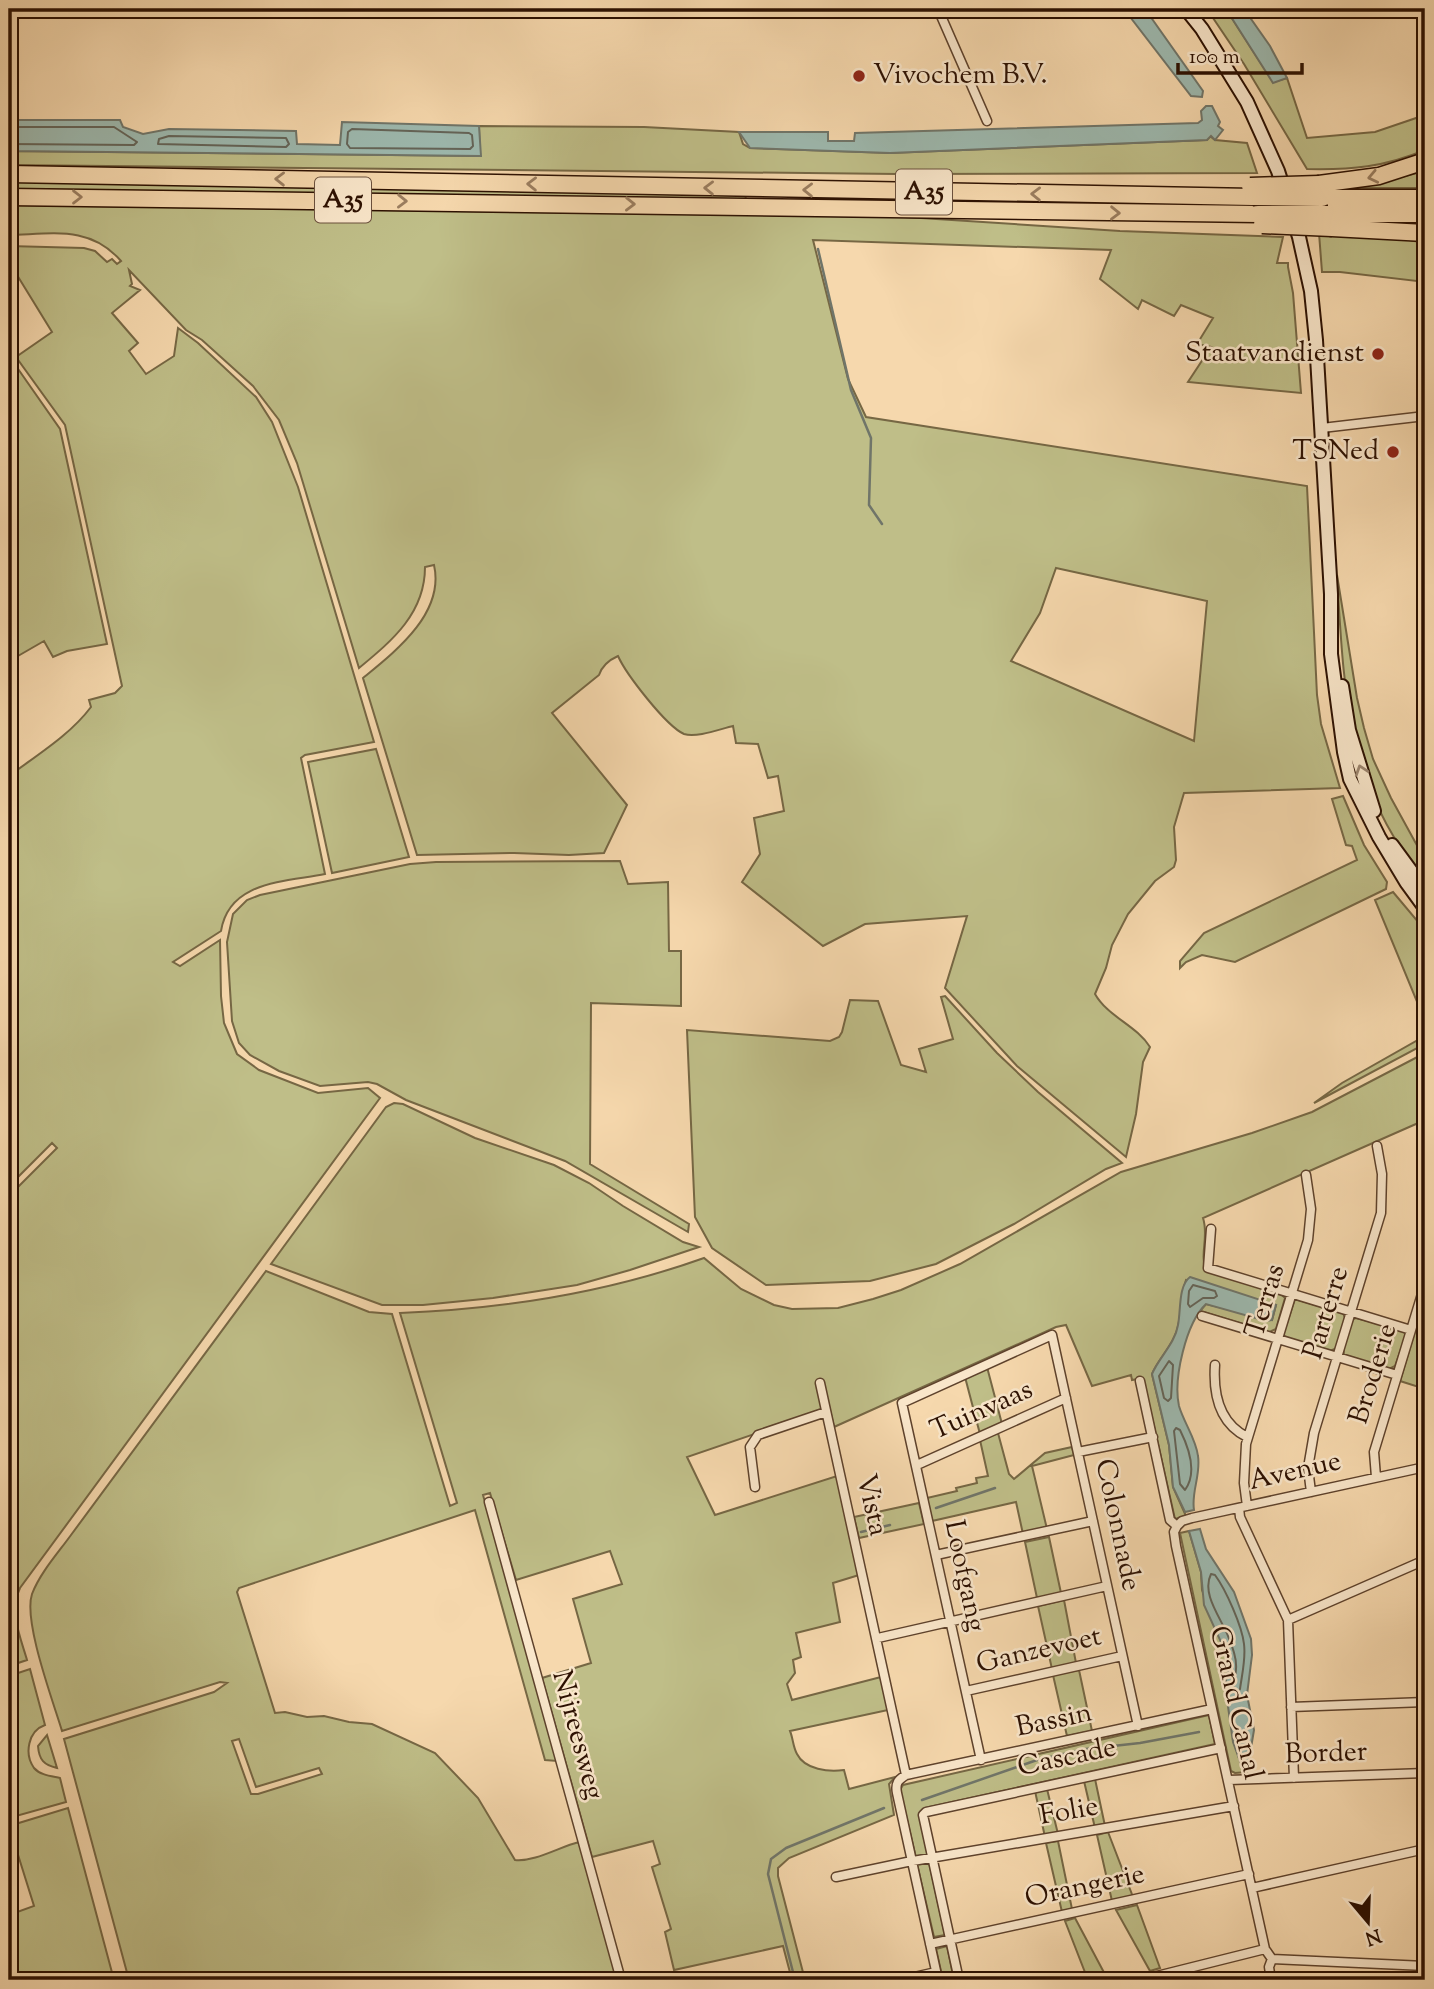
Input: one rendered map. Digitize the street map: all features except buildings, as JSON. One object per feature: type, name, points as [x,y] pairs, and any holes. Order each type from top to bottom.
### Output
[{"type":"highway","name":"A35","points":[[1320,191],[1425,161]]},
{"type":"highway","name":"A35","points":[[9,174],[1139,196],[1320,191],[1425,198]]},
{"type":"highway","name":"A35","points":[[9,197],[1237,214],[1260,220],[1330,221],[1425,214]]},
{"type":"highway","name":"A35","points":[[1330,221],[1425,233]]},
{"type":"main road","points":[[1186,9],[1202,29],[1247,102],[1278,171],[1299,237],[1311,291],[1316,340],[1331,594],[1349,730],[1368,796],[1385,834],[1425,890]]},
{"type":"main road","points":[[1331,594],[1330,630],[1334,683],[1350,779],[1390,857],[1425,908]]},
{"type":"street","points":[[938,9],[987,121]]},
{"type":"street","points":[[1322,428],[1425,416]]},
{"type":"street","name":"Parterre","points":[[1311,1492],[1308,1468],[1314,1433],[1381,1213],[1382,1174],[1377,1146]]},
{"type":"street","name":"Terras","points":[[1288,1620],[1240,1517],[1243,1507],[1247,1437],[1308,1240],[1311,1209],[1306,1175]]},
{"type":"street","points":[[1211,1228],[1208,1268],[1411,1330]]},
{"type":"street","name":"Broderie","points":[[1376,1477],[1374,1452],[1425,1284]]},
{"type":"street","points":[[1202,1316],[1397,1375]]},
{"type":"street","name":"Colonnade","points":[[902,1403],[1052,1335],[1138,1726]]},
{"type":"street","name":"Terras","points":[[1215,1366],[1214,1387],[1223,1416],[1236,1431],[1247,1437]]},
{"type":"street","name":"Grand Canal","points":[[1140,1381],[1170,1520],[1177,1526],[1175,1540],[1265,1949],[1272,1959]]},
{"type":"street","name":"Vista","points":[[820,1383],[878,1638],[906,1776]]},
{"type":"street","name":"Tuinvaas","points":[[916,1465],[1066,1398]]},
{"type":"street","name":"Loofgang","points":[[902,1403],[981,1760]]},
{"type":"street","points":[[755,1487],[750,1447],[758,1436],[826,1412]]},
{"type":"street","points":[[1078,1452],[1153,1437]]},
{"type":"street","name":"Avenue","points":[[1177,1526],[1182,1521],[1425,1467]]},
{"type":"street","name":"Nijreesweg","points":[[489,1502],[621,1980]]},
{"type":"street","points":[[936,1555],[1093,1521]]},
{"type":"street","points":[[1294,1778],[1288,1620],[1425,1560]]},
{"type":"street","points":[[878,1638],[1107,1586]]},
{"type":"street","name":"Ganzevoet","points":[[966,1691],[1122,1656]]},
{"type":"street","points":[[1291,1707],[1425,1702]]},
{"type":"street","name":"Bassin","points":[[906,1776],[1212,1709]]},
{"type":"street","name":"Cascade","points":[[933,1858],[923,1815],[936,1810],[1221,1748]]},
{"type":"street","name":"Border","points":[[1229,1780],[1425,1773]]},
{"type":"street","points":[[901,1980],[937,1976],[896,1789],[898,1780],[906,1776]]},
{"type":"street","name":"Folie","points":[[836,1877],[912,1861],[1234,1806]]},
{"type":"street","points":[[1252,1888],[1425,1849]]},
{"type":"street","points":[[933,1858],[959,1980]]},
{"type":"street","name":"Orangerie","points":[[930,1944],[1249,1874]]},
{"type":"street","points":[[1141,1980],[1265,1949]]},
{"type":"street","points":[[1271,1980],[1269,1967],[1272,1959],[1425,1966]]},
{"type":"shaded area","points":[[1207,9],[1226,9],[1273,82],[1287,78],[1307,138],[1375,132],[1425,115],[1425,150],[1368,166],[1307,169],[1244,64]]},
{"type":"shaded area","points":[[479,126],[644,127],[739,132],[743,144],[750,148],[890,153],[1207,140],[1210,136],[1215,140],[1247,143],[1257,173],[898,174],[9,165],[9,151],[480,156]]},
{"type":"shaded area","points":[[1425,171],[1425,188],[1356,188]]},
{"type":"shaded area","points":[[9,180],[745,189],[746,202],[9,192]]},
{"type":"shaded area","points":[[9,205],[905,217],[1120,231],[1283,237],[1277,263],[1288,263],[1301,393],[1188,382],[1211,347],[1197,344],[1213,318],[1181,305],[1174,316],[1142,300],[1138,309],[1100,279],[1111,250],[813,240],[848,379],[866,417],[1307,486],[1317,695],[1321,724],[1340,788],[1184,793],[1174,827],[1174,867],[1155,881],[1128,914],[1112,945],[1095,994],[1107,1009],[1150,1047],[1143,1062],[1136,1114],[1126,1157],[1017,1066],[945,988],[967,916],[865,924],[823,946],[742,882],[760,854],[754,818],[784,811],[778,776],[768,778],[758,744],[736,743],[733,726],[695,735],[684,734],[676,729],[647,699],[618,656],[552,713],[627,805],[604,853],[417,855],[363,678],[403,643],[425,615],[435,583],[434,565],[425,567],[419,598],[405,624],[384,647],[359,668],[297,463],[279,420],[253,386],[202,340],[186,330],[129,270],[132,284],[130,286],[140,290],[112,313],[138,343],[129,351],[146,374],[174,356],[178,328],[256,397],[272,422],[298,487],[374,742],[301,758],[325,874],[276,882],[247,893],[235,902],[226,915],[221,931],[173,962],[180,966],[220,940],[224,1023],[237,1054],[259,1070],[318,1093],[368,1088],[380,1098],[20,1588],[15,1606],[27,1660],[9,1666],[9,1196],[57,1148],[52,1143],[9,1186],[9,776],[73,727],[91,707],[89,700],[115,693],[122,686],[65,425],[16,357],[52,332],[9,262],[9,246],[84,248],[95,251],[107,262],[112,259],[117,264],[121,261],[109,250],[83,237],[55,233],[9,235]],"holes":[[[1056,568],[1207,601],[1194,741],[1011,661],[1040,613]]]},
{"type":"shaded area","points":[[1319,233],[1425,243],[1425,282],[1322,272]]},
{"type":"shaded area","points":[[9,356],[60,429],[107,644],[67,651],[53,657],[44,641],[11,660],[9,657]]},
{"type":"shaded area","points":[[1337,575],[1364,728],[1373,759],[1391,798],[1425,860],[1425,881],[1399,845],[1379,810],[1364,773],[1347,698]]},
{"type":"shaded area","points":[[376,749],[409,857],[332,873],[308,762]]},
{"type":"shaded area","points":[[1343,796],[1364,845],[1387,882],[1386,889],[1235,962],[1202,955],[1186,962],[1180,968],[1180,961],[1204,933],[1357,860],[1352,846],[1346,845],[1332,799]]},
{"type":"shaded area","points":[[620,861],[628,884],[668,882],[669,951],[681,951],[681,1006],[591,1003],[590,1164],[689,1224],[688,1232],[565,1161],[406,1100],[377,1084],[368,1082],[320,1086],[279,1071],[250,1055],[239,1043],[232,1021],[227,942],[233,914],[247,900],[410,864]]},
{"type":"shaded area","points":[[1393,892],[1425,930],[1425,1021],[1375,900]]},
{"type":"shaded area","points":[[945,996],[997,1053],[1038,1092],[1122,1163],[1106,1169],[1014,1224],[936,1264],[870,1281],[766,1285],[712,1248],[695,1217],[687,1030],[830,1041],[839,1037],[842,1032],[850,1000],[878,1001],[901,1065],[926,1072],[919,1049],[953,1039],[941,997]]},
{"type":"shaded area","points":[[1425,1036],[1425,1044],[1314,1103],[1342,1083]]},
{"type":"shaded area","points":[[1425,1053],[1425,1120],[1203,1218],[1205,1269],[1280,1293],[1285,1298],[1276,1329],[1269,1332],[1200,1311],[1206,1304],[1272,1320],[1276,1305],[1186,1280],[1177,1330],[1152,1374],[1169,1445],[1173,1487],[1186,1516],[1175,1519],[1143,1378],[1132,1380],[1131,1375],[1092,1386],[1066,1325],[1056,1327],[834,1427],[823,1381],[822,1411],[687,1457],[715,1515],[837,1476],[859,1575],[833,1583],[840,1622],[796,1633],[801,1657],[793,1660],[795,1673],[787,1684],[792,1700],[881,1677],[888,1710],[790,1731],[796,1751],[806,1764],[818,1769],[844,1770],[849,1789],[895,1777],[889,1784],[894,1815],[789,1858],[778,1868],[805,1980],[792,1980],[783,1946],[674,1970],[665,1932],[671,1929],[652,1867],[660,1864],[653,1841],[592,1857],[542,1678],[591,1663],[573,1599],[622,1584],[610,1551],[516,1580],[490,1493],[483,1495],[557,1761],[545,1760],[475,1510],[239,1588],[237,1592],[275,1713],[324,1716],[372,1724],[435,1753],[478,1798],[515,1860],[539,1857],[579,1842],[617,1980],[129,1980],[64,1739],[214,1692],[227,1683],[220,1682],[62,1731],[35,1641],[30,1606],[32,1594],[50,1563],[266,1271],[369,1312],[392,1314],[450,1506],[457,1503],[400,1313],[478,1308],[554,1297],[630,1281],[704,1258],[741,1289],[774,1305],[792,1309],[838,1308],[901,1290],[960,1264],[1121,1172],[1312,1112]],"holes":[[[239,1739],[256,1787],[319,1768],[322,1774],[251,1794],[232,1741]]]},
{"type":"shaded area","points":[[394,1103],[403,1104],[475,1138],[554,1165],[589,1183],[683,1242],[699,1247],[577,1285],[423,1305],[382,1305],[271,1264],[386,1107]]},
{"type":"shaded area","points":[[1295,1299],[1343,1313],[1345,1318],[1337,1348],[1330,1351],[1283,1335]]},
{"type":"shaded area","points":[[1353,1319],[1403,1330],[1406,1335],[1395,1366],[1389,1369],[1344,1355],[1346,1337]]},
{"type":"shaded area","points":[[1415,1331],[1425,1334],[1425,1389],[1400,1381]]},
{"type":"shaded area","points":[[987,1367],[1002,1424],[980,1434],[965,1377]]},
{"type":"shaded area","points":[[998,1433],[1009,1474],[1014,1479],[1045,1453],[1072,1447],[1074,1455],[1032,1466],[1047,1529],[1023,1534],[1016,1502],[932,1521],[927,1498],[957,1491],[956,1488],[977,1483],[976,1478],[988,1476],[980,1440]]},
{"type":"shaded area","points":[[919,1503],[924,1524],[859,1538],[854,1517]]},
{"type":"shaded area","points":[[1189,1531],[1201,1572],[1202,1590],[1227,1655],[1229,1667],[1225,1685],[1241,1764],[1247,1766],[1247,1772],[1231,1771],[1180,1533]]},
{"type":"shaded area","points":[[1049,1537],[1061,1593],[1037,1598],[1025,1542]]},
{"type":"shaded area","points":[[1064,1600],[1076,1663],[1052,1669],[1038,1606]]},
{"type":"shaded area","points":[[30,1669],[45,1725],[31,1738],[29,1756],[36,1770],[60,1778],[66,1802],[9,1818],[9,1676]]},
{"type":"shaded area","points":[[1079,1670],[1092,1731],[1067,1736],[1053,1675]]},
{"type":"shaded area","points":[[1209,1715],[1215,1744],[925,1808],[920,1815],[929,1856],[916,1858],[900,1790],[903,1785]]},
{"type":"shaded area","points":[[47,1735],[57,1768],[46,1763],[40,1755],[38,1746]]},
{"type":"shaded area","points":[[1095,1779],[1105,1826],[1095,1828],[1084,1781]]},
{"type":"shaded area","points":[[1047,1789],[1058,1834],[1045,1837],[1035,1791]]},
{"type":"shaded area","points":[[68,1808],[114,1980],[9,1980],[9,1915],[34,1906],[9,1826]]},
{"type":"shaded area","points":[[1108,1832],[1133,1897],[1112,1901],[1097,1835]]},
{"type":"shaded area","points":[[1058,1841],[1072,1909],[1062,1912],[1046,1843]]},
{"type":"shaded area","points":[[929,1862],[945,1935],[934,1937],[917,1864]]},
{"type":"shaded area","points":[[1137,1905],[1160,1968],[1150,1971],[1116,1910]]},
{"type":"shaded area","points":[[1075,1918],[1108,1980],[1088,1980],[1065,1921]]},
{"type":"shaded area","points":[[947,1946],[954,1980],[943,1980],[936,1949]]},
{"type":"water","points":[[1124,9],[1145,9],[1203,91],[1202,97],[1191,96]]},
{"type":"water","points":[[1226,9],[1244,9],[1270,46],[1287,78],[1273,83]]},
{"type":"water","points":[[1206,106],[1212,106],[1220,122],[1218,126],[1223,130],[1215,140],[1211,136],[1207,140],[890,153],[750,148],[739,132],[828,132],[828,141],[854,141],[855,133],[1198,123],[1202,120],[1201,111]]},
{"type":"water","points":[[9,120],[120,120],[123,127],[143,134],[169,129],[296,131],[297,144],[340,145],[342,122],[479,126],[481,156],[9,151]]},
{"type":"water","points":[[1190,1277],[1276,1305],[1272,1320],[1266,1321],[1206,1304],[1192,1324],[1180,1367],[1178,1395],[1179,1406],[1195,1443],[1199,1463],[1194,1510],[1185,1512],[1173,1487],[1169,1445],[1152,1374],[1176,1332],[1183,1286]]},
{"type":"water","points":[[1200,1529],[1206,1549],[1234,1592],[1251,1639],[1252,1655],[1247,1695],[1254,1730],[1248,1766],[1241,1764],[1233,1742],[1225,1685],[1229,1667],[1227,1655],[1204,1605],[1201,1572],[1189,1531]]},
{"type":"waterway","points":[[818,249],[851,390],[871,438],[869,505],[882,524]]},
{"type":"waterway","points":[[936,1508],[995,1488]]},
{"type":"waterway","points":[[861,1532],[890,1525]]},
{"type":"waterway","points":[[922,1800],[1037,1760],[1086,1749],[1140,1743],[1199,1732]]},
{"type":"waterway","points":[[795,1980],[768,1874],[771,1859],[786,1848],[884,1808]]},
{"type":"place","name":"Vivochem B.V.","points":[[859,76]]},
{"type":"place","name":"Staatvandienst","points":[[1378,354]]},
{"type":"place","name":"TSNed","points":[[1393,452]]}]
